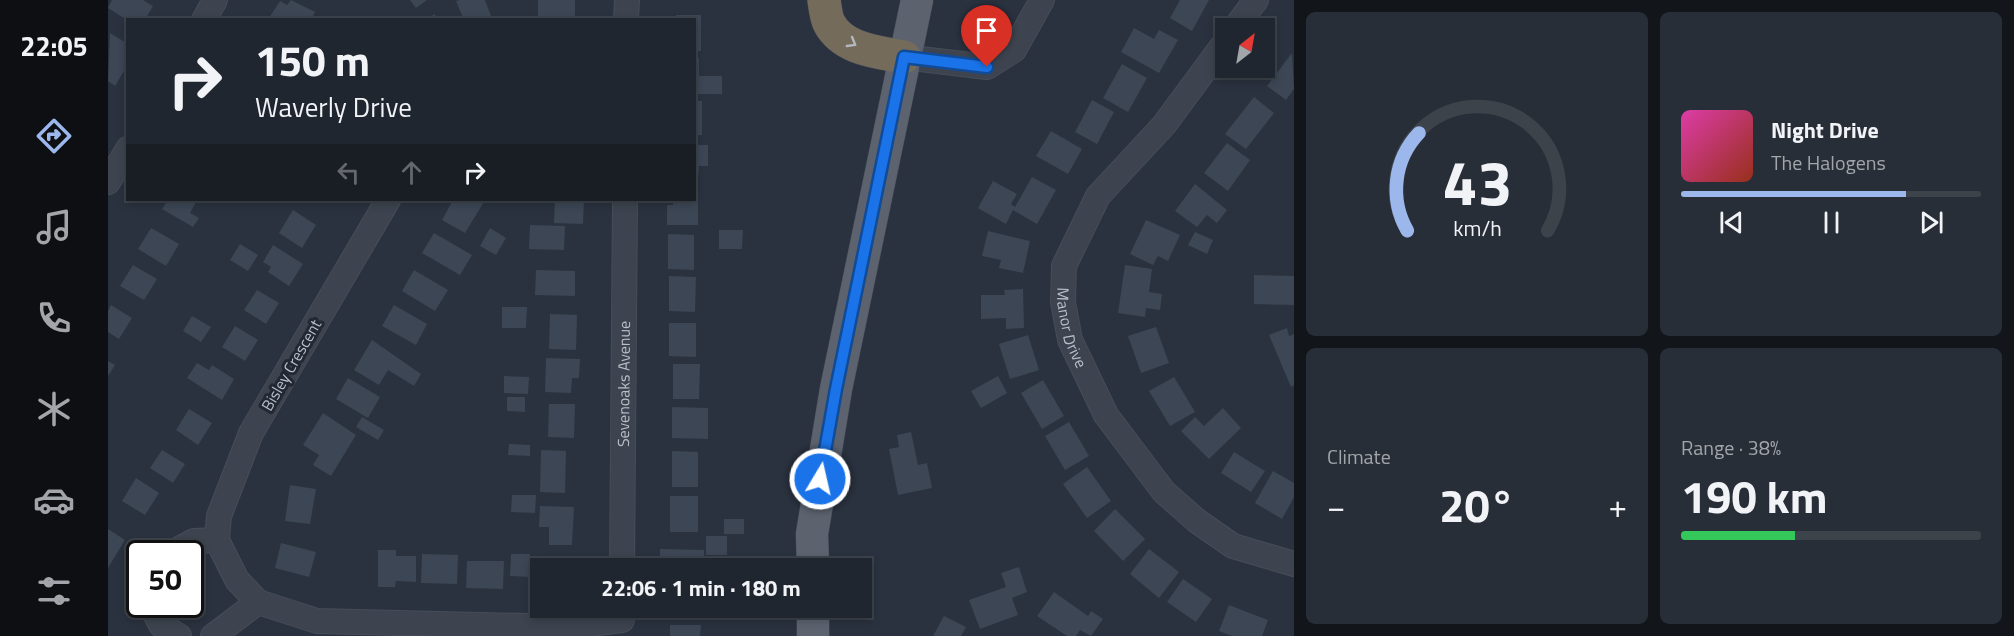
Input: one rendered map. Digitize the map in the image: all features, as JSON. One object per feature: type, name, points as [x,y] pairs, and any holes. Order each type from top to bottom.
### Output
[{"type":"highway","points":[[824,0],[829,23],[842,37],[857,47],[904,57]]},
{"type":"main road","points":[[813,558],[812,534],[830,420],[917,0]]},
{"type":"main road","points":[[813,618],[813,636]]},
{"type":"street","points":[[205,18],[215,0]]},
{"type":"street","points":[[626,18],[627,0]]},
{"type":"street","points":[[904,57],[987,67],[1014,50],[1042,0]]},
{"type":"street","points":[[1242,18],[1256,0]]},
{"type":"street","name":"Manor Drive","points":[[1215,56],[1164,124],[1098,196],[1064,266],[1063,302],[1070,340],[1107,415],[1164,492],[1197,521],[1233,546],[1294,564]]},
{"type":"street","points":[[108,182],[126,152]]},
{"type":"street","name":"Bisley Crescent","points":[[217,540],[219,516],[251,433],[387,201]]},
{"type":"street","name":"Sevenoaks Avenue","points":[[622,558],[625,201]]},
{"type":"street","points":[[204,541],[217,540],[237,580],[258,602],[317,621],[567,627],[622,621]]},
{"type":"street","points":[[213,636],[258,602]]},
{"type":"street","points":[[157,618],[161,625],[179,636]]},
{"type":"building","points":[[112,0],[143,0],[153,6],[146,18],[126,19],[108,8]]},
{"type":"building","points":[[291,0],[315,12],[312,18],[269,18],[280,1],[287,5]]},
{"type":"building","points":[[410,0],[427,0],[416,8]]},
{"type":"building","points":[[485,0],[491,16],[463,18],[456,1]]},
{"type":"building","points":[[538,0],[575,0],[575,16],[538,16]]},
{"type":"building","points":[[1180,0],[1209,0],[1192,31],[1170,18]]},
{"type":"building","points":[[676,15],[701,15],[701,51],[696,51],[696,18],[676,18]]},
{"type":"building","points":[[1134,28],[1154,39],[1159,30],[1178,40],[1159,73],[1121,52]]},
{"type":"building","points":[[110,33],[126,43],[126,67],[115,86],[108,81]]},
{"type":"building","points":[[1292,53],[1294,89],[1286,100],[1267,86]]},
{"type":"building","points":[[696,58],[699,58],[699,76],[722,76],[722,94],[696,94]]},
{"type":"building","points":[[1122,64],[1147,78],[1128,112],[1103,98]]},
{"type":"building","points":[[1254,97],[1274,113],[1246,149],[1225,134]]},
{"type":"building","points":[[1092,100],[1114,112],[1097,144],[1075,132]]},
{"type":"building","points":[[696,101],[702,101],[702,135],[696,135]]},
{"type":"building","points":[[1051,131],[1082,149],[1068,174],[1036,156]]},
{"type":"building","points":[[1227,143],[1250,160],[1228,191],[1204,173]]},
{"type":"building","points":[[696,145],[708,145],[708,166],[699,166],[698,179],[696,179]]},
{"type":"building","points":[[1032,177],[1056,190],[1037,224],[1013,210],[1006,224],[978,208],[993,181],[1017,194],[1011,204],[1015,207]]},
{"type":"building","points":[[1195,184],[1227,210],[1217,223],[1207,215],[1197,227],[1175,211]]},
{"type":"building","points":[[696,191],[698,191],[698,225],[667,225],[667,205],[673,205],[673,201],[696,201]]},
{"type":"building","points":[[167,201],[194,201],[196,202],[190,213],[199,218],[193,227],[162,209]]},
{"type":"building","points":[[452,201],[484,201],[465,233],[442,220]]},
{"type":"building","points":[[555,201],[584,201],[583,224],[554,223]]},
{"type":"building","points":[[293,210],[316,225],[302,248],[279,233]]},
{"type":"building","points":[[1146,220],[1180,235],[1168,261],[1158,256],[1153,265],[1130,254]]},
{"type":"building","points":[[530,225],[565,226],[564,250],[529,249]]},
{"type":"building","points":[[151,228],[179,244],[166,266],[138,249]]},
{"type":"building","points":[[490,228],[506,238],[496,255],[480,246]]},
{"type":"building","points":[[719,230],[743,230],[742,249],[719,249]]},
{"type":"building","points":[[988,231],[1030,241],[1023,273],[999,268],[1001,260],[982,256]]},
{"type":"building","points":[[1195,232],[1213,240],[1207,254],[1188,245]]},
{"type":"building","points":[[434,233],[472,255],[460,275],[422,253]]},
{"type":"building","points":[[668,234],[694,235],[694,270],[668,269]]},
{"type":"building","points":[[240,244],[258,255],[248,271],[230,260]]},
{"type":"building","points":[[273,245],[303,264],[289,286],[268,272],[271,267],[263,262]]},
{"type":"building","points":[[133,265],[157,279],[144,300],[120,286]]},
{"type":"building","points":[[1125,265],[1152,269],[1149,292],[1162,294],[1160,310],[1146,308],[1145,317],[1118,313]]},
{"type":"building","points":[[414,270],[448,290],[435,311],[402,291]]},
{"type":"building","points":[[536,270],[575,271],[575,296],[535,295]]},
{"type":"building","points":[[1254,275],[1294,276],[1294,305],[1254,304]]},
{"type":"building","points":[[669,276],[696,277],[695,312],[669,311]]},
{"type":"building","points":[[1023,289],[1024,328],[1006,329],[1006,318],[981,319],[981,295],[1005,295],[1004,290]]},
{"type":"building","points":[[257,290],[279,303],[266,324],[244,310]]},
{"type":"building","points":[[111,305],[132,318],[119,339],[108,332],[108,311]]},
{"type":"building","points":[[394,305],[427,324],[416,345],[382,326]]},
{"type":"building","points":[[502,307],[527,307],[526,328],[502,328]]},
{"type":"building","points":[[550,314],[577,315],[576,350],[549,349]]},
{"type":"building","points":[[192,316],[211,327],[201,342],[183,331]]},
{"type":"building","points":[[669,323],[696,323],[696,357],[669,356]]},
{"type":"building","points":[[235,326],[258,340],[245,361],[222,347]]},
{"type":"building","points":[[1156,327],[1169,363],[1141,373],[1128,336]]},
{"type":"building","points":[[1287,328],[1289,336],[1294,334],[1294,385],[1291,387],[1269,335]]},
{"type":"building","points":[[1028,335],[1039,370],[1010,379],[999,344]]},
{"type":"building","points":[[372,340],[421,374],[414,386],[388,370],[379,385],[354,370]]},
{"type":"building","points":[[546,358],[580,359],[579,378],[572,378],[571,393],[545,392]]},
{"type":"building","points":[[108,361],[115,365],[108,376]]},
{"type":"building","points":[[197,363],[209,370],[212,365],[234,379],[222,400],[187,378]]},
{"type":"building","points":[[673,364],[700,364],[699,399],[673,399]]},
{"type":"building","points":[[504,376],[529,377],[528,394],[504,393]]},
{"type":"building","points":[[998,376],[1007,393],[981,408],[971,391]]},
{"type":"building","points":[[1174,377],[1195,412],[1170,426],[1149,391]]},
{"type":"building","points":[[348,378],[380,397],[368,418],[336,399]]},
{"type":"building","points":[[1043,380],[1064,416],[1042,429],[1021,393]]},
{"type":"building","points":[[507,397],[525,397],[525,412],[507,411]]},
{"type":"building","points":[[549,404],[575,404],[574,438],[548,437]]},
{"type":"building","points":[[672,407],[708,408],[708,439],[672,438]]},
{"type":"building","points":[[1223,408],[1241,428],[1209,459],[1181,431],[1195,417],[1204,426]]},
{"type":"building","points":[[189,409],[212,423],[198,445],[176,430]]},
{"type":"building","points":[[323,413],[356,435],[331,476],[313,465],[319,455],[303,445]]},
{"type":"building","points":[[362,417],[384,430],[378,440],[356,427]]},
{"type":"building","points":[[1069,422],[1089,456],[1065,470],[1045,436]]},
{"type":"building","points":[[911,432],[918,465],[927,463],[932,488],[898,495],[889,449],[899,447],[897,435]]},
{"type":"building","points":[[509,444],[530,445],[530,456],[508,455]]},
{"type":"building","points":[[162,450],[185,464],[173,483],[150,468]]},
{"type":"building","points":[[541,450],[566,451],[565,493],[540,492]]},
{"type":"building","points":[[672,451],[698,452],[698,487],[672,487]]},
{"type":"building","points":[[1234,452],[1265,471],[1251,492],[1221,473]]},
{"type":"building","points":[[1087,467],[1111,501],[1087,518],[1063,484]]},
{"type":"building","points":[[1273,471],[1294,483],[1294,497],[1282,519],[1255,503]]},
{"type":"building","points":[[136,478],[159,493],[145,515],[122,501]]},
{"type":"building","points":[[290,485],[316,489],[310,524],[285,521]]},
{"type":"building","points":[[512,495],[536,495],[535,513],[511,512]]},
{"type":"building","points":[[670,496],[698,496],[698,532],[670,532]]},
{"type":"building","points":[[540,506],[574,507],[572,545],[549,545],[549,527],[539,527]]},
{"type":"building","points":[[1115,509],[1145,539],[1123,561],[1094,531]]},
{"type":"building","points":[[724,519],[744,519],[744,534],[724,534]]},
{"type":"building","points":[[108,529],[125,540],[108,568]]},
{"type":"building","points":[[706,536],[727,536],[727,555],[706,555]]},
{"type":"building","points":[[281,543],[316,552],[309,577],[275,568]]},
{"type":"building","points":[[660,549],[704,550],[704,558],[660,558]]},
{"type":"building","points":[[1149,549],[1179,572],[1159,598],[1130,574]]},
{"type":"building","points":[[378,550],[396,550],[396,556],[416,556],[416,582],[396,581],[395,587],[378,587]]},
{"type":"building","points":[[422,554],[458,555],[457,584],[421,583]]},
{"type":"building","points":[[511,554],[530,554],[530,577],[510,576]]},
{"type":"building","points":[[467,561],[504,561],[503,589],[466,588]]},
{"type":"building","points":[[1019,567],[1027,592],[1012,598],[1018,615],[980,629],[969,600],[1006,587],[1001,573]]},
{"type":"building","points":[[1183,579],[1212,599],[1196,622],[1167,602]]},
{"type":"building","points":[[1054,592],[1088,616],[1091,611],[1103,619],[1091,636],[1080,630],[1076,636],[1067,636],[1037,616]]},
{"type":"building","points":[[1229,605],[1268,620],[1262,636],[1232,636],[1219,631]]},
{"type":"building","points":[[944,616],[966,627],[961,636],[933,636]]},
{"type":"building","points":[[712,618],[736,618],[736,620],[712,620]]},
{"type":"building","points":[[670,625],[701,625],[700,636],[670,636]]},
{"type":"route","points":[[820,479],[836,389],[904,57],[987,67]]}]
